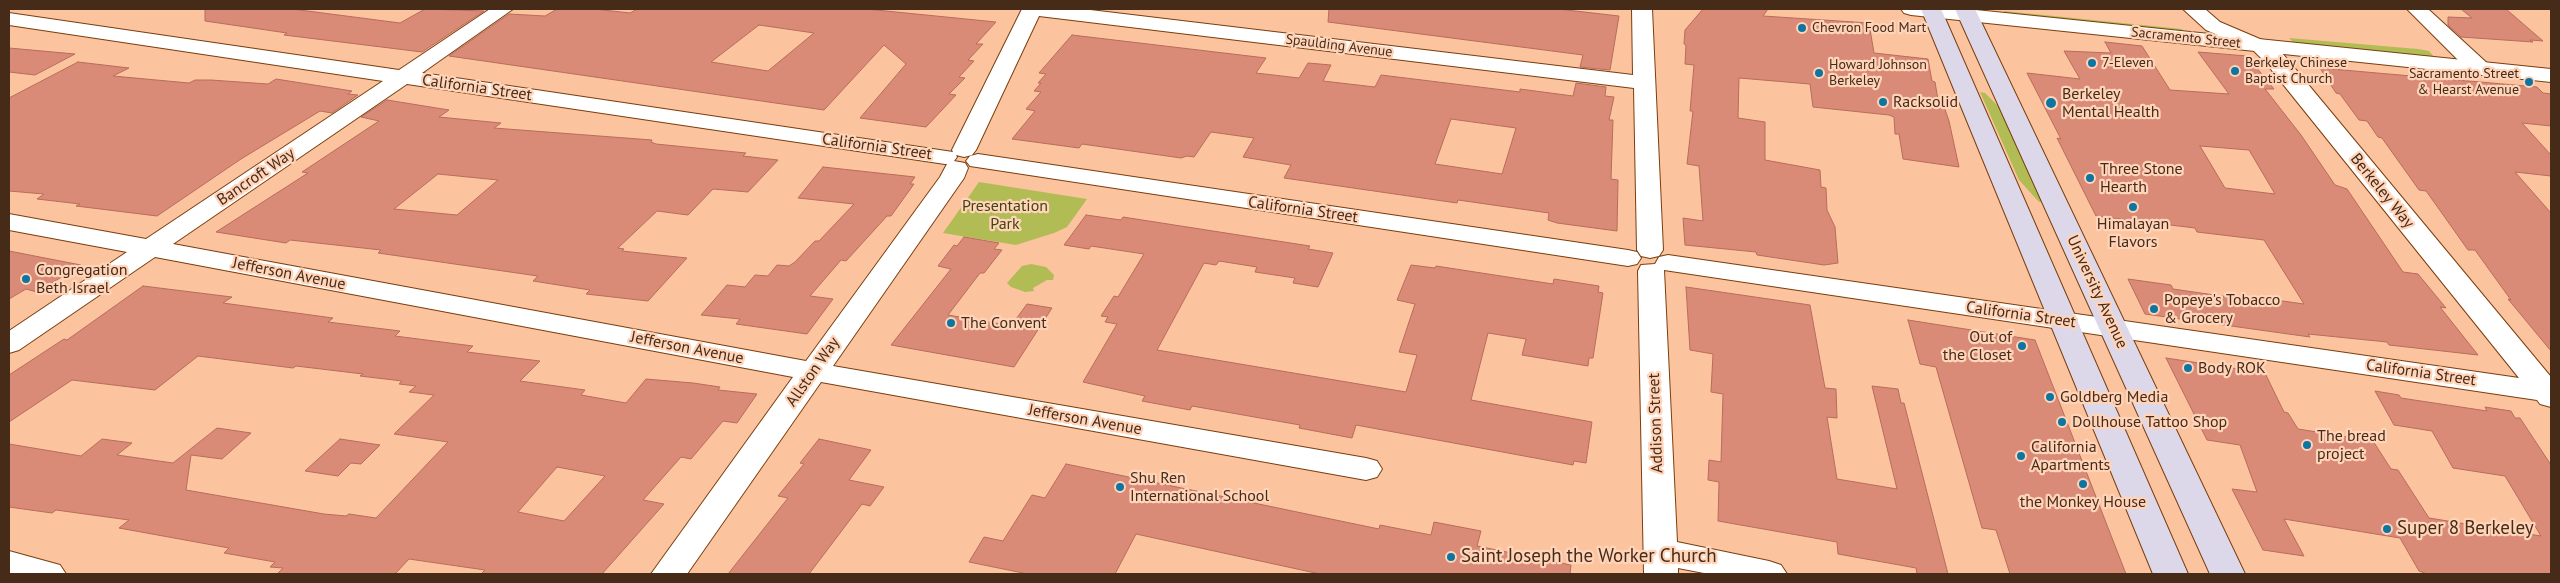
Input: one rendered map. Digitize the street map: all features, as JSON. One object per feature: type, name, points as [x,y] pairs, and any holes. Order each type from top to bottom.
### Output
[{"type":"main road","points":[[1925,10],[2065,321],[2171,574]]},
{"type":"main road","name":"University Avenue","points":[[1967,12],[2228,574]]},
{"type":"street","name":"Bancroft Way","points":[[9,344],[503,9]]},
{"type":"street","name":"Spaulding Avenue","points":[[1033,9],[1643,83]]},
{"type":"street","name":"Allston Way","points":[[668,574],[952,178],[1033,9]]},
{"type":"street","name":"Addison Street","points":[[1642,9],[1649,261],[1661,563]]},
{"type":"street","name":"Sacramento Street","points":[[2040,9],[2551,60]]},
{"type":"street","name":"Berkeley Way","points":[[2193,9],[2213,26],[2260,46],[2274,58],[2549,393]]},
{"type":"street","points":[[2418,9],[2480,69]]},
{"type":"street","name":"Sacramento Street","points":[[1925,10],[1967,12],[2260,46],[2551,76]]},
{"type":"street","name":"California Street","points":[[9,19],[2549,393]]},
{"type":"street","name":"Jefferson Avenue","points":[[9,222],[813,372],[1366,469]]},
{"type":"street","points":[[1661,563],[1769,574]]},
{"type":"street","points":[[9,564],[48,574]]},
{"type":"green space","points":[[2004,11],[2182,29],[2184,32],[2005,14]]},
{"type":"green space","points":[[2289,38],[2418,49],[2429,51],[2434,57],[2294,43]]},
{"type":"green space","points":[[1980,92],[1985,93],[2003,111],[2045,202],[2039,202],[2019,180]]},
{"type":"green space","name":"Presentation Park","points":[[979,182],[1087,199],[1067,227],[1016,245],[943,233]]},
{"type":"green space","points":[[1031,264],[1046,267],[1054,275],[1053,280],[1047,280],[1033,288],[1034,291],[1025,292],[1011,287],[1007,283],[1022,266]]},
{"type":"building","points":[[205,9],[292,9],[400,23],[425,9],[484,11],[422,52],[284,35],[287,33],[205,21]]},
{"type":"building","points":[[557,9],[594,9],[630,13],[637,9],[866,9],[996,22],[976,44],[983,44],[968,60],[974,61],[959,77],[965,78],[949,94],[956,95],[926,127],[860,118],[906,64],[884,45],[824,110],[449,56],[509,14],[545,16]],"holes":[[[759,25],[814,33],[768,71],[711,62]]]},
{"type":"building","points":[[1329,9],[1558,9],[1619,16],[1610,70],[1580,67],[1583,55],[1328,22]]},
{"type":"building","points":[[1703,9],[1768,9],[1763,16],[1869,23],[1874,53],[1928,59],[1938,100],[1942,101],[1949,121],[1959,167],[1903,159],[1899,134],[1895,134],[1894,117],[1813,107],[1810,84],[1739,78],[1738,118],[1765,122],[1765,160],[1820,170],[1821,187],[1826,188],[1827,210],[1835,227],[1838,263],[1824,265],[1757,255],[1756,252],[1685,245],[1683,218],[1703,221],[1699,166],[1687,164],[1693,111],[1690,111],[1694,65],[1685,64],[1685,30]]},
{"type":"building","points":[[2461,9],[2506,9],[2543,41],[2461,37],[2448,25],[2448,17],[2472,18]]},
{"type":"building","points":[[1072,35],[1266,58],[1256,73],[1299,78],[1308,63],[1331,65],[1323,81],[1375,87],[1381,75],[1520,92],[1520,89],[1573,96],[1576,83],[1606,87],[1605,96],[1614,97],[1609,120],[1613,120],[1611,179],[1618,180],[1617,231],[1557,223],[1548,220],[1549,213],[1458,200],[1457,203],[1284,178],[1291,165],[1243,157],[1254,138],[1211,132],[1194,157],[1187,156],[1181,158],[1082,144],[1079,148],[1012,139],[1035,111],[1026,109],[1041,92],[1034,91],[1046,74],[1039,73]],"holes":[[[1451,119],[1516,128],[1502,174],[1435,164]]]},
{"type":"building","points":[[2105,42],[2142,46],[2170,90],[2229,94],[2198,52],[2247,56],[2274,89],[2265,89],[2301,135],[2335,185],[2347,189],[2403,272],[2418,274],[2446,308],[2440,307],[2478,355],[2389,345],[2387,342],[2308,334],[2310,337],[2145,314],[2128,279],[2171,285],[2173,289],[2263,302],[2261,298],[2304,304],[2264,240],[2197,232],[2195,228],[2096,216],[2057,138],[2061,139],[2027,73],[2080,79],[2064,51],[2111,53]],"holes":[[[2200,146],[2249,150],[2275,194],[2225,188]]]},
{"type":"building","points":[[9,48],[75,54],[35,75],[9,72]]},
{"type":"building","points":[[78,62],[129,68],[113,76],[189,83],[195,80],[211,80],[268,84],[276,79],[352,91],[348,94],[358,95],[332,113],[320,111],[241,159],[157,216],[76,206],[80,204],[37,199],[44,194],[9,191],[9,98]]},
{"type":"building","points":[[2320,68],[2537,87],[2543,93],[2551,94],[2551,126],[2522,123],[2551,155],[2551,176],[2515,172],[2551,213],[2551,351],[2508,299],[2511,300],[2475,250],[2468,250],[2426,191],[2419,190],[2382,138],[2378,137],[2367,121],[2359,120],[2340,94],[2336,93]]},
{"type":"building","points":[[387,100],[449,110],[439,117],[501,123],[494,128],[652,140],[651,142],[656,144],[746,153],[743,156],[778,160],[748,192],[713,189],[688,215],[657,211],[618,248],[624,249],[622,251],[687,258],[648,301],[586,294],[590,290],[533,281],[538,276],[378,253],[381,250],[290,240],[286,243],[216,232],[308,173],[302,172],[379,121],[361,117]],"holes":[[[438,174],[498,180],[457,215],[394,209]]]},
{"type":"building","points":[[823,167],[915,177],[910,184],[914,184],[891,216],[887,216],[846,261],[841,260],[810,296],[833,299],[807,334],[736,324],[740,319],[701,315],[727,285],[745,287],[755,275],[768,276],[777,265],[789,266],[795,262],[815,241],[819,241],[854,204],[798,198]]},
{"type":"building","points":[[1086,215],[1121,220],[1123,217],[1310,246],[1308,249],[1333,253],[1318,287],[1293,283],[1295,278],[1255,272],[1257,267],[1219,261],[1216,265],[1204,263],[1157,350],[1406,392],[1417,355],[1399,352],[1415,304],[1397,300],[1411,265],[1435,268],[1436,266],[1553,284],[1554,279],[1599,286],[1598,292],[1603,293],[1593,358],[1589,358],[1588,366],[1522,355],[1526,339],[1488,333],[1471,400],[1592,422],[1586,463],[1574,461],[1573,465],[1356,425],[1352,438],[1299,428],[1300,425],[1192,406],[1190,410],[1142,401],[1145,396],[1083,382],[1117,324],[1105,322],[1108,317],[1101,316],[1114,296],[1118,297],[1144,254],[1091,246],[1089,249],[1064,245]]},
{"type":"building","name":"The Convent","points":[[964,237],[999,243],[994,249],[1002,250],[984,273],[980,273],[948,315],[1011,326],[1027,304],[1052,308],[1014,367],[891,345],[951,269],[938,266],[954,245],[957,246]]},
{"type":"building","points":[[9,251],[81,265],[37,292],[26,289],[9,299]]},
{"type":"building","points":[[143,286],[232,297],[223,303],[333,318],[328,322],[400,331],[395,336],[473,346],[467,352],[540,361],[520,381],[585,390],[581,395],[626,403],[646,379],[693,383],[720,387],[718,390],[757,394],[737,423],[723,421],[691,459],[681,457],[643,500],[664,504],[602,574],[481,574],[485,570],[409,559],[395,574],[277,574],[283,568],[270,567],[275,562],[224,553],[229,548],[119,528],[129,520],[56,510],[52,513],[9,507],[9,444],[81,456],[102,439],[132,443],[117,455],[173,463],[217,428],[251,433],[222,459],[191,455],[186,490],[324,514],[346,516],[349,514],[376,518],[448,442],[394,434],[434,395],[409,392],[416,386],[399,384],[402,381],[360,376],[363,374],[296,366],[293,368],[198,356],[155,390],[72,380],[9,422],[9,375],[64,339],[67,340]],"holes":[[[557,467],[605,476],[564,521],[518,512]]]},
{"type":"building","points":[[1686,287],[1810,305],[1825,388],[1836,389],[1837,418],[1827,417],[1837,479],[1897,489],[1872,386],[1898,389],[1901,403],[1904,403],[1948,574],[1917,574],[1916,568],[1838,554],[1837,542],[1718,521],[1719,482],[1708,480],[1709,460],[1721,462],[1723,394],[1711,392],[1713,354],[1690,350]]},
{"type":"building","name":"California Apartments","points":[[1908,320],[2035,340],[2126,574],[2010,574],[1996,530],[1982,528],[1936,367],[1920,364]]},
{"type":"building","points":[[2166,358],[2265,373],[2284,412],[2288,413],[2298,429],[2373,441],[2391,469],[2398,470],[2429,518],[2541,536],[2505,476],[2453,468],[2432,431],[2394,425],[2375,391],[2399,395],[2401,398],[2487,411],[2485,407],[2511,411],[2515,418],[2520,418],[2551,465],[2551,574],[2427,574],[2419,571],[2400,538],[2284,519],[2304,556],[2263,550],[2232,489],[2257,492],[2240,445],[2207,440]]},
{"type":"building","points":[[340,439],[380,445],[361,464],[351,463],[338,476],[305,471]]},
{"type":"building","points":[[819,439],[871,450],[849,480],[884,487],[870,506],[862,504],[809,574],[728,574],[788,498],[778,496],[804,464],[800,463]]},
{"type":"building","points":[[1066,464],[1379,529],[1380,525],[1431,535],[1434,522],[1481,531],[1477,546],[1571,565],[1570,574],[1320,574],[1136,534],[1115,574],[1028,574],[969,562],[984,537],[1003,541],[1032,495],[1045,498]]},
{"type":"place","name":"Chevron Food Mart","points":[[1802,28]]},
{"type":"place","name":"7-Eleven","points":[[2092,63]]},
{"type":"place","name":"Berkeley Chinese Baptist Church","points":[[2235,71]]},
{"type":"place","name":"Howard Johnson Berkeley","points":[[1819,73]]},
{"type":"place","name":"Sacramento Street & Hearst Avenue","points":[[2529,82]]},
{"type":"place","name":"Racksolid","points":[[1883,102]]},
{"type":"place","name":"Berkeley Mental Health","points":[[2051,103]]},
{"type":"place","name":"Three Stone Hearth","points":[[2090,178]]},
{"type":"place","name":"Himalayan Flavors","points":[[2133,207]]},
{"type":"place","name":"Congregation Beth Israel","points":[[26,279]]},
{"type":"place","name":"Popeye's Tobacco & Grocery","points":[[2154,309]]},
{"type":"place","name":"The Convent","points":[[951,323]]},
{"type":"place","name":"Out of the Closet","points":[[2022,346]]},
{"type":"place","name":"Body ROK","points":[[2188,368]]},
{"type":"place","name":"Goldberg Media","points":[[2050,397]]},
{"type":"place","name":"Dollhouse Tattoo Shop","points":[[2062,422]]},
{"type":"place","name":"The bread project","points":[[2307,445]]},
{"type":"place","name":"California Apartments","points":[[2021,456]]},
{"type":"place","name":"the Monkey House","points":[[2083,484]]},
{"type":"place","name":"Shu Ren International School","points":[[1120,487]]},
{"type":"place","name":"Super 8 Berkeley","points":[[2387,529]]},
{"type":"place","name":"Saint Joseph the Worker Church","points":[[1451,557]]}]
